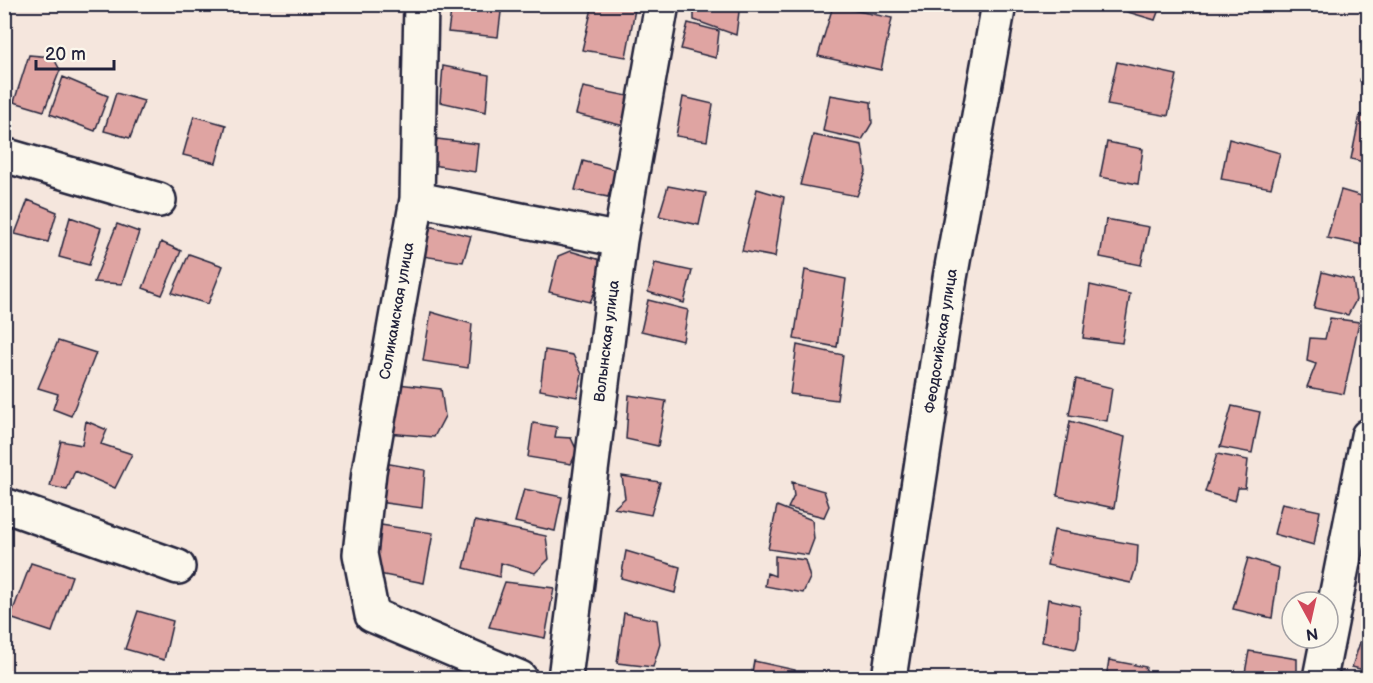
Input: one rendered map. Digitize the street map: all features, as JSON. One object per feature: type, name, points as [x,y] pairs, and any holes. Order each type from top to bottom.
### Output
[{"type":"street","name":"Соликамская улица","points":[[421,4],[417,199],[369,472],[360,554],[372,615],[520,678]]},
{"type":"street","name":"Волынская улица","points":[[565,678],[620,240],[662,4]]},
{"type":"street","name":"Феодосийская улица","points":[[889,678],[950,278],[999,4]]},
{"type":"street","points":[[4,155],[159,200]]},
{"type":"street","points":[[417,199],[620,240]]},
{"type":"street","points":[[1320,678],[1368,435]]},
{"type":"street","points":[[4,505],[178,567]]},
{"type":"building","points":[[452,4],[502,4],[498,37],[448,32]]},
{"type":"building","points":[[593,4],[636,4],[626,57],[582,50]]},
{"type":"building","points":[[694,4],[740,4],[736,35],[694,20]]},
{"type":"building","points":[[1122,4],[1161,4],[1155,20],[1121,10]]},
{"type":"building","points":[[833,6],[892,18],[881,70],[818,56]]},
{"type":"building","points":[[688,23],[719,31],[716,58],[681,49]]},
{"type":"building","points":[[1368,40],[1368,83],[1360,81]]},
{"type":"building","points":[[29,55],[53,57],[60,70],[44,111],[14,102]]},
{"type":"building","points":[[1117,62],[1177,75],[1168,116],[1107,105]]},
{"type":"building","points":[[443,66],[489,75],[486,112],[440,102]]},
{"type":"building","points":[[63,77],[108,96],[95,131],[50,114]]},
{"type":"building","points":[[583,87],[628,96],[624,126],[576,114]]},
{"type":"building","points":[[116,93],[144,101],[130,138],[104,131]]},
{"type":"building","points":[[830,95],[871,102],[872,123],[862,140],[823,131]]},
{"type":"building","points":[[683,97],[713,104],[707,141],[676,136]]},
{"type":"building","points":[[1360,115],[1368,116],[1368,163],[1351,159]]},
{"type":"building","points":[[194,116],[226,125],[216,163],[183,155]]},
{"type":"building","points":[[813,135],[862,145],[866,172],[857,196],[800,185]]},
{"type":"building","points":[[437,139],[478,144],[475,172],[432,165]]},
{"type":"building","points":[[1229,139],[1280,153],[1271,188],[1221,179]]},
{"type":"building","points":[[1107,142],[1143,149],[1138,184],[1100,177]]},
{"type":"building","points":[[583,161],[616,170],[608,197],[575,190]]},
{"type":"building","points":[[668,186],[706,193],[699,225],[659,216]]},
{"type":"building","points":[[757,189],[784,197],[775,257],[742,251]]},
{"type":"building","points":[[1341,190],[1368,198],[1368,246],[1327,238]]},
{"type":"building","points":[[28,200],[57,212],[48,242],[15,234]]},
{"type":"building","points":[[70,217],[101,228],[89,265],[59,257]]},
{"type":"building","points":[[1106,219],[1149,227],[1141,265],[1100,257]]},
{"type":"building","points":[[117,224],[139,232],[122,284],[94,282]]},
{"type":"building","points":[[424,225],[471,236],[463,262],[415,255]]},
{"type":"building","points":[[161,242],[181,251],[162,295],[143,288]]},
{"type":"building","points":[[570,251],[601,260],[601,278],[590,302],[549,292],[558,256]]},
{"type":"building","points":[[189,254],[223,266],[208,304],[172,293]]},
{"type":"building","points":[[655,263],[692,271],[684,303],[648,292]]},
{"type":"building","points":[[805,270],[846,279],[837,347],[794,339]]},
{"type":"building","points":[[1322,272],[1353,280],[1356,300],[1348,315],[1314,308]]},
{"type":"building","points":[[1090,285],[1130,294],[1122,343],[1083,338]]},
{"type":"building","points":[[648,300],[688,310],[683,341],[641,331]]},
{"type":"building","points":[[431,312],[472,324],[468,368],[423,361]]},
{"type":"building","points":[[1330,318],[1359,322],[1344,394],[1307,387],[1316,364],[1307,361],[1310,338],[1325,339]]},
{"type":"building","points":[[58,341],[96,353],[71,416],[53,409],[58,394],[38,388]]},
{"type":"building","points":[[797,345],[843,355],[837,400],[790,394]]},
{"type":"building","points":[[545,350],[573,355],[582,374],[577,397],[540,390]]},
{"type":"building","points":[[1076,379],[1112,388],[1107,421],[1069,415]]},
{"type":"building","points":[[398,384],[441,389],[445,416],[434,437],[387,433]]},
{"type":"building","points":[[629,395],[666,401],[658,446],[626,439]]},
{"type":"building","points":[[1232,406],[1260,412],[1252,453],[1220,447]]},
{"type":"building","points":[[86,421],[107,430],[101,444],[132,454],[115,488],[75,471],[67,490],[50,486],[61,441],[82,445]]},
{"type":"building","points":[[1070,421],[1125,437],[1114,508],[1057,496]]},
{"type":"building","points":[[533,423],[557,427],[555,437],[571,438],[577,451],[571,464],[528,457]]},
{"type":"building","points":[[1217,454],[1248,460],[1245,488],[1238,488],[1235,501],[1205,492]]},
{"type":"building","points":[[384,463],[425,470],[422,508],[378,502]]},
{"type":"building","points":[[622,476],[660,482],[651,515],[614,508],[625,498]]},
{"type":"building","points":[[792,482],[824,491],[829,506],[824,517],[788,508],[794,496]]},
{"type":"building","points":[[524,489],[562,497],[555,531],[515,522]]},
{"type":"building","points":[[1282,503],[1320,511],[1314,545],[1274,534]]},
{"type":"building","points":[[777,506],[812,520],[814,539],[808,555],[768,549]]},
{"type":"building","points":[[475,521],[546,536],[549,559],[535,573],[501,563],[500,577],[464,568]]},
{"type":"building","points":[[381,525],[433,533],[424,583],[374,573]]},
{"type":"building","points":[[1054,530],[1138,545],[1137,564],[1131,583],[1047,565]]},
{"type":"building","points":[[626,551],[680,567],[675,593],[621,578]]},
{"type":"building","points":[[775,556],[805,560],[810,578],[803,593],[765,586],[767,573],[775,576]]},
{"type":"building","points":[[1248,558],[1279,568],[1272,618],[1233,609]]},
{"type":"building","points":[[31,563],[72,576],[52,632],[10,618]]},
{"type":"building","points":[[1368,573],[1368,606],[1361,604]]},
{"type":"building","points":[[505,582],[554,588],[545,638],[489,627]]},
{"type":"building","points":[[1048,599],[1080,606],[1079,637],[1076,649],[1042,642]]},
{"type":"building","points":[[138,611],[173,621],[164,660],[125,649]]},
{"type":"building","points":[[624,613],[657,620],[660,644],[653,667],[617,663]]},
{"type":"building","points":[[1363,633],[1368,635],[1368,671],[1352,667]]},
{"type":"building","points":[[1249,651],[1297,659],[1297,678],[1244,678]]},
{"type":"building","points":[[1109,660],[1146,667],[1144,678],[1106,678]]},
{"type":"building","points":[[754,661],[795,670],[794,678],[751,678]]}]
